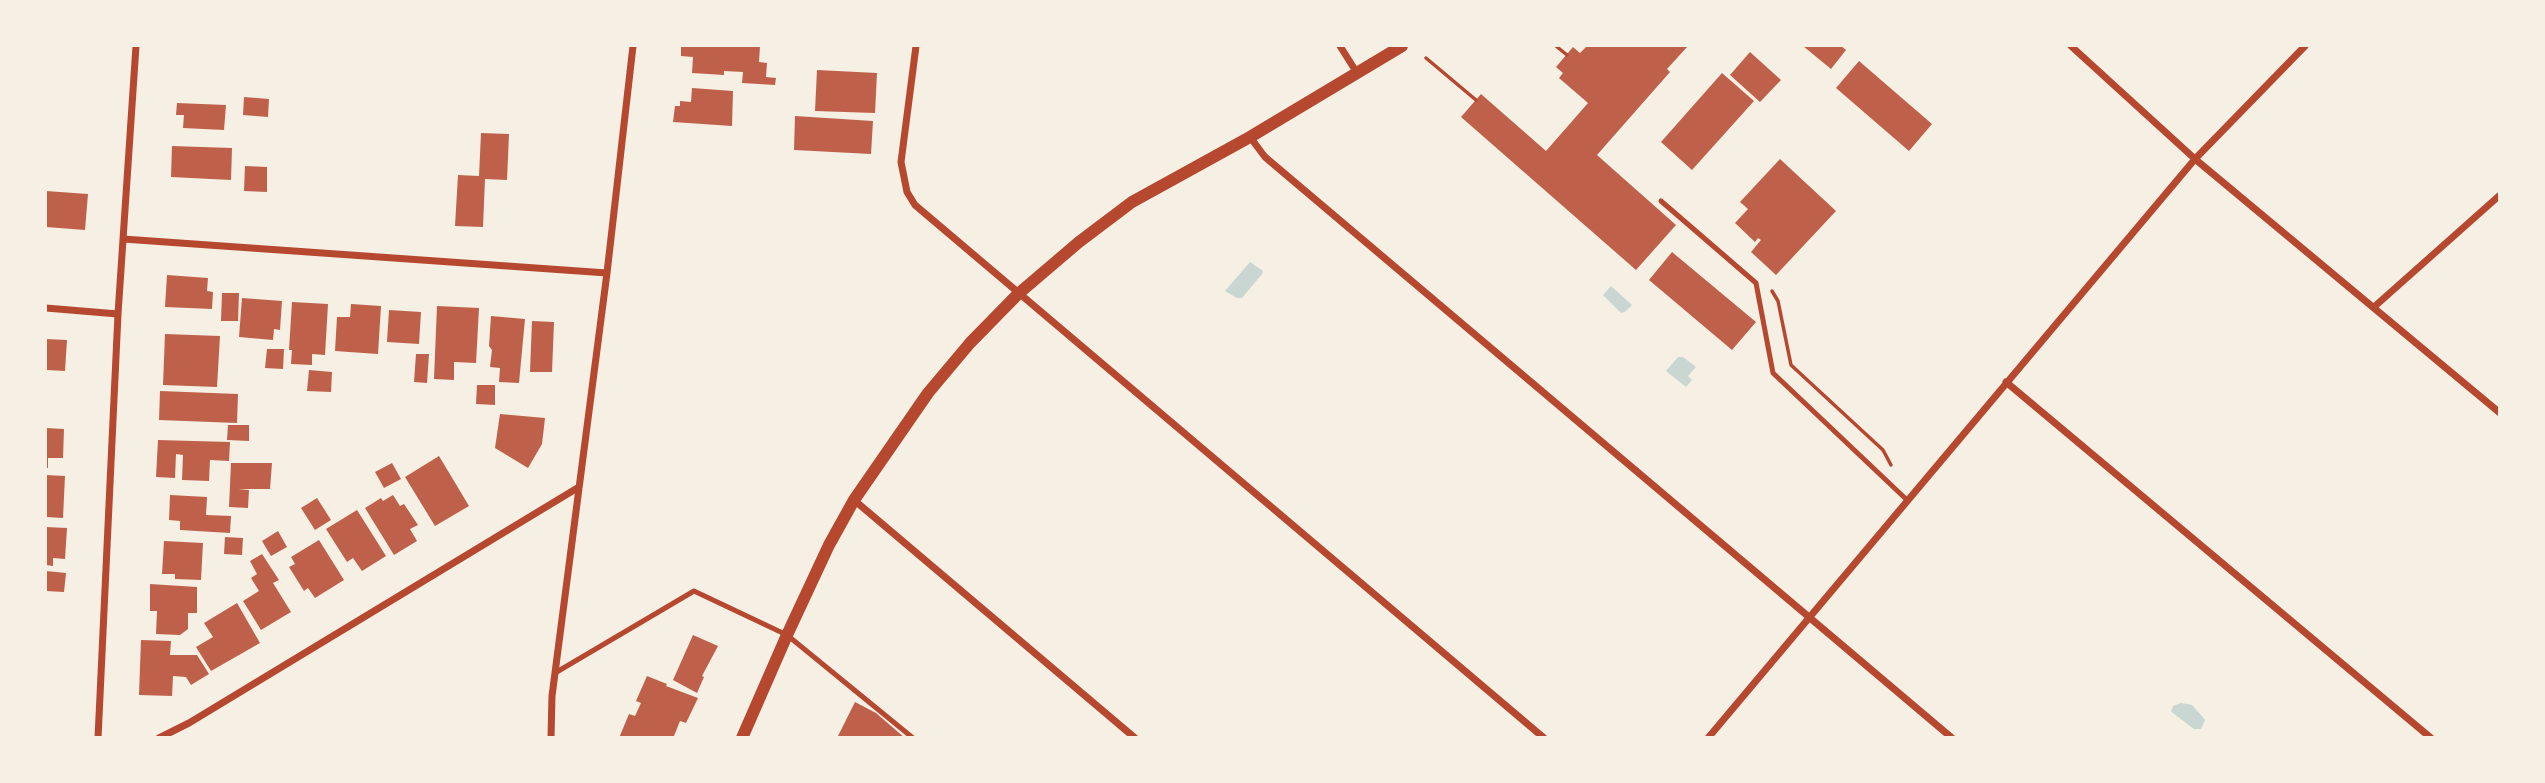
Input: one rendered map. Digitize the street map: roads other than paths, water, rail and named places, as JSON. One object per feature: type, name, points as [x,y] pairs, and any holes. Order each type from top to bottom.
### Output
[{"type":"street","points":[[98,737],[118,314],[136,46]]},
{"type":"street","points":[[551,737],[555,673],[633,46]]},
{"type":"street","points":[[916,46],[901,162],[906,192],[925,216],[1544,737]]},
{"type":"street","points":[[1340,46],[1357,73]]},
{"type":"street","points":[[742,737],[829,545],[854,500],[928,393],[971,343],[1018,294],[1079,242],[1132,202],[1250,137],[1402,46]]},
{"type":"street","points":[[2071,46],[2195,159],[2500,413]]},
{"type":"street","points":[[1708,737],[2195,159],[2305,46]]},
{"type":"street","points":[[1250,137],[1265,157],[1952,737]]},
{"type":"street","points":[[2374,307],[2500,195]]},
{"type":"street","points":[[123,239],[607,272]]},
{"type":"street","points":[[46,308],[118,314]]},
{"type":"street","points":[[2006,382],[2431,737]]},
{"type":"street","points":[[159,737],[189,723],[579,487]]},
{"type":"street","points":[[854,500],[1135,737]]},
{"type":"lane","points":[[1661,201],[1756,283],[1773,373],[1907,500]]},
{"type":"lane","points":[[555,673],[694,591],[787,635],[913,737]]}]
